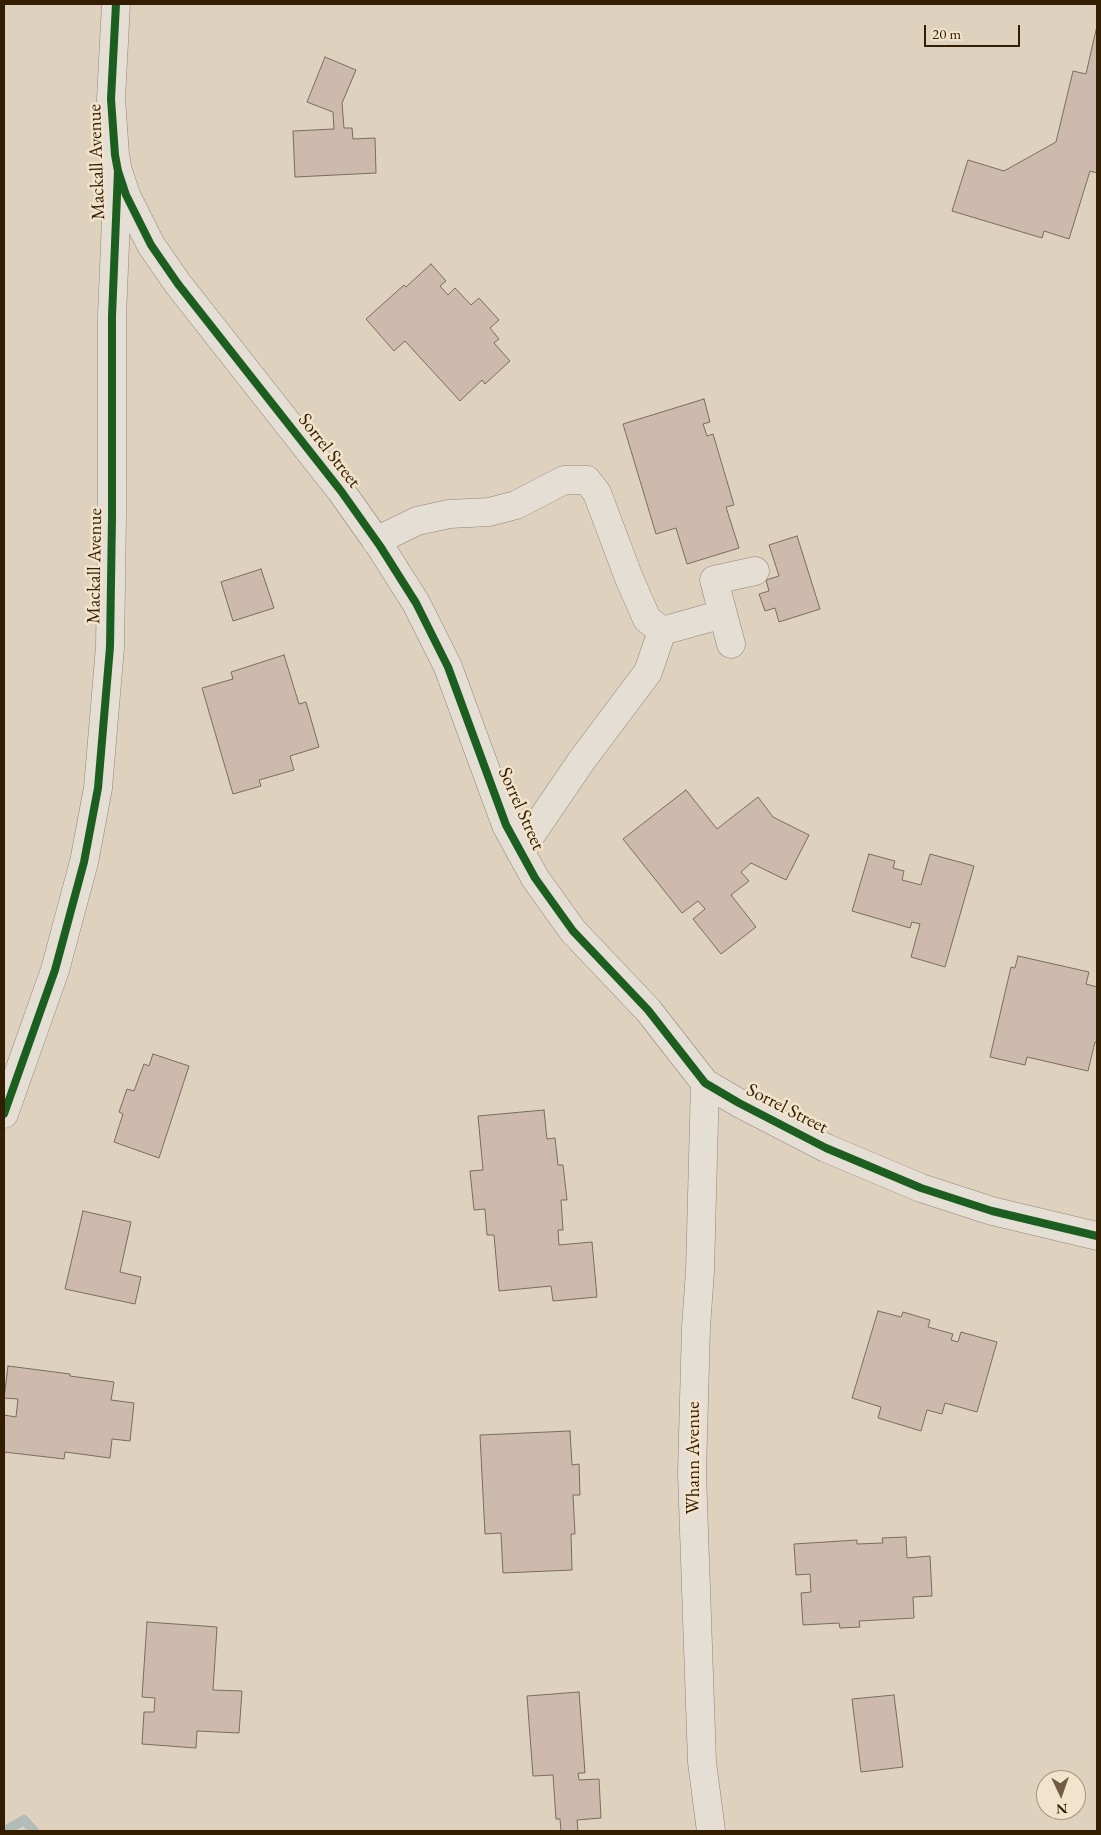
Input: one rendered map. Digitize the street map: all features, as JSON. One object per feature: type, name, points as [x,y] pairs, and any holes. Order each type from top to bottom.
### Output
[{"type":"street","name":"Mackall Avenue","points":[[4,1114],[55,970],[84,862],[98,788],[110,647],[112,316],[118,171],[111,99],[116,4]]},
{"type":"street","name":"Sorrel Street","points":[[118,171],[126,195],[151,245],[178,284],[341,492],[376,541],[416,603],[448,667],[506,825],[535,878],[573,931],[648,1010],[706,1083],[739,1103],[826,1148],[921,1188],[992,1211],[1097,1236]]},
{"type":"street","points":[[376,541],[417,521],[449,514],[488,512],[516,505],[564,480],[588,480],[597,492],[629,578],[647,619],[662,631]]},
{"type":"street","points":[[732,644],[714,580],[755,571]]},
{"type":"street","points":[[662,631],[723,614]]},
{"type":"street","points":[[520,852],[582,760],[648,672],[662,631]]},
{"type":"street","name":"Whann Avenue","points":[[706,1083],[700,1271],[695,1336],[692,1473],[702,1762],[711,1831]]},
{"type":"building","points":[[1096,30],[1097,173],[1090,171],[1069,239],[1044,231],[1042,238],[952,211],[968,160],[1004,171],[1056,142],[1073,71],[1086,74]]},
{"type":"building","points":[[325,57],[356,70],[342,103],[344,128],[352,128],[353,139],[375,138],[376,173],[295,177],[293,131],[334,129],[333,112],[307,102]]},
{"type":"building","points":[[431,264],[446,281],[440,286],[448,295],[455,288],[471,305],[479,298],[499,320],[490,328],[499,339],[494,343],[510,361],[485,384],[482,380],[460,401],[405,341],[394,351],[366,319]]},
{"type":"building","points":[[704,399],[710,422],[703,424],[707,436],[713,434],[734,505],[726,507],[739,548],[687,564],[676,528],[656,534],[623,424]]},
{"type":"building","points":[[797,536],[820,609],[779,622],[775,608],[765,611],[759,594],[769,591],[766,580],[779,576],[769,545]]},
{"type":"building","points":[[261,569],[274,608],[233,621],[221,582]]},
{"type":"building","points":[[284,655],[299,704],[306,702],[319,747],[290,756],[294,770],[259,780],[261,786],[233,794],[202,688],[233,679],[231,672]]},
{"type":"building","points":[[686,790],[717,829],[758,797],[773,817],[809,835],[786,880],[751,863],[741,872],[749,881],[731,895],[756,927],[721,954],[693,919],[705,909],[698,901],[682,913],[623,839]]},
{"type":"building","points":[[869,854],[895,861],[893,868],[904,871],[902,880],[921,885],[930,854],[974,866],[945,967],[911,957],[920,924],[912,922],[910,928],[852,911]]},
{"type":"building","points":[[1018,956],[1089,972],[1086,984],[1097,987],[1097,1043],[1095,1042],[1088,1071],[1027,1057],[1025,1065],[990,1057],[1011,967],[1015,968]]},
{"type":"building","points":[[153,1054],[189,1066],[159,1158],[114,1142],[123,1114],[119,1112],[127,1089],[134,1091],[144,1064],[149,1066]]},
{"type":"building","points":[[544,1110],[547,1139],[555,1138],[558,1165],[563,1165],[567,1200],[561,1200],[563,1230],[558,1230],[559,1245],[592,1242],[597,1297],[553,1301],[551,1286],[499,1291],[494,1235],[487,1235],[485,1209],[474,1210],[470,1171],[483,1170],[478,1116]]},
{"type":"building","points":[[83,1211],[131,1222],[120,1272],[141,1277],[135,1304],[65,1289]]},
{"type":"building","points":[[878,1311],[901,1317],[903,1312],[930,1320],[928,1327],[953,1334],[951,1340],[958,1342],[961,1332],[997,1342],[977,1412],[945,1403],[942,1414],[927,1410],[921,1431],[878,1418],[881,1407],[852,1398]]},
{"type":"building","points":[[8,1366],[114,1382],[111,1400],[134,1403],[130,1441],[112,1439],[110,1458],[65,1452],[64,1459],[4,1452],[4,1415],[16,1417],[18,1399],[4,1398]]},
{"type":"building","points":[[570,1431],[572,1465],[579,1464],[580,1495],[573,1495],[575,1534],[571,1534],[572,1570],[503,1573],[501,1533],[485,1534],[480,1435]]},
{"type":"building","points":[[906,1537],[907,1558],[930,1556],[932,1596],[913,1597],[914,1618],[859,1621],[860,1627],[840,1628],[839,1623],[803,1625],[801,1593],[811,1592],[810,1574],[796,1575],[794,1544],[857,1540],[857,1544],[883,1543],[882,1538]]},
{"type":"building","points":[[147,1622],[217,1627],[213,1690],[242,1691],[239,1733],[197,1731],[196,1748],[142,1744],[144,1712],[154,1712],[155,1698],[142,1697]]},
{"type":"building","points":[[579,1692],[585,1773],[578,1773],[579,1780],[599,1779],[601,1818],[577,1820],[578,1831],[561,1831],[560,1819],[556,1819],[553,1775],[533,1776],[527,1696]]},
{"type":"building","points":[[894,1695],[903,1767],[861,1772],[852,1699]]},
{"type":"waterway","points":[[5,1831],[24,1820],[34,1831]]},
{"type":"cycle path","points":[[4,1114],[55,970],[84,862],[98,788],[110,647],[112,316],[118,171],[111,99],[116,4]]},
{"type":"cycle path","points":[[118,171],[126,195],[151,245],[178,284],[341,491],[380,546],[416,603],[448,667],[506,825],[535,878],[573,931],[648,1010],[705,1083],[739,1103],[826,1148],[921,1188],[992,1211],[1097,1236]]}]
